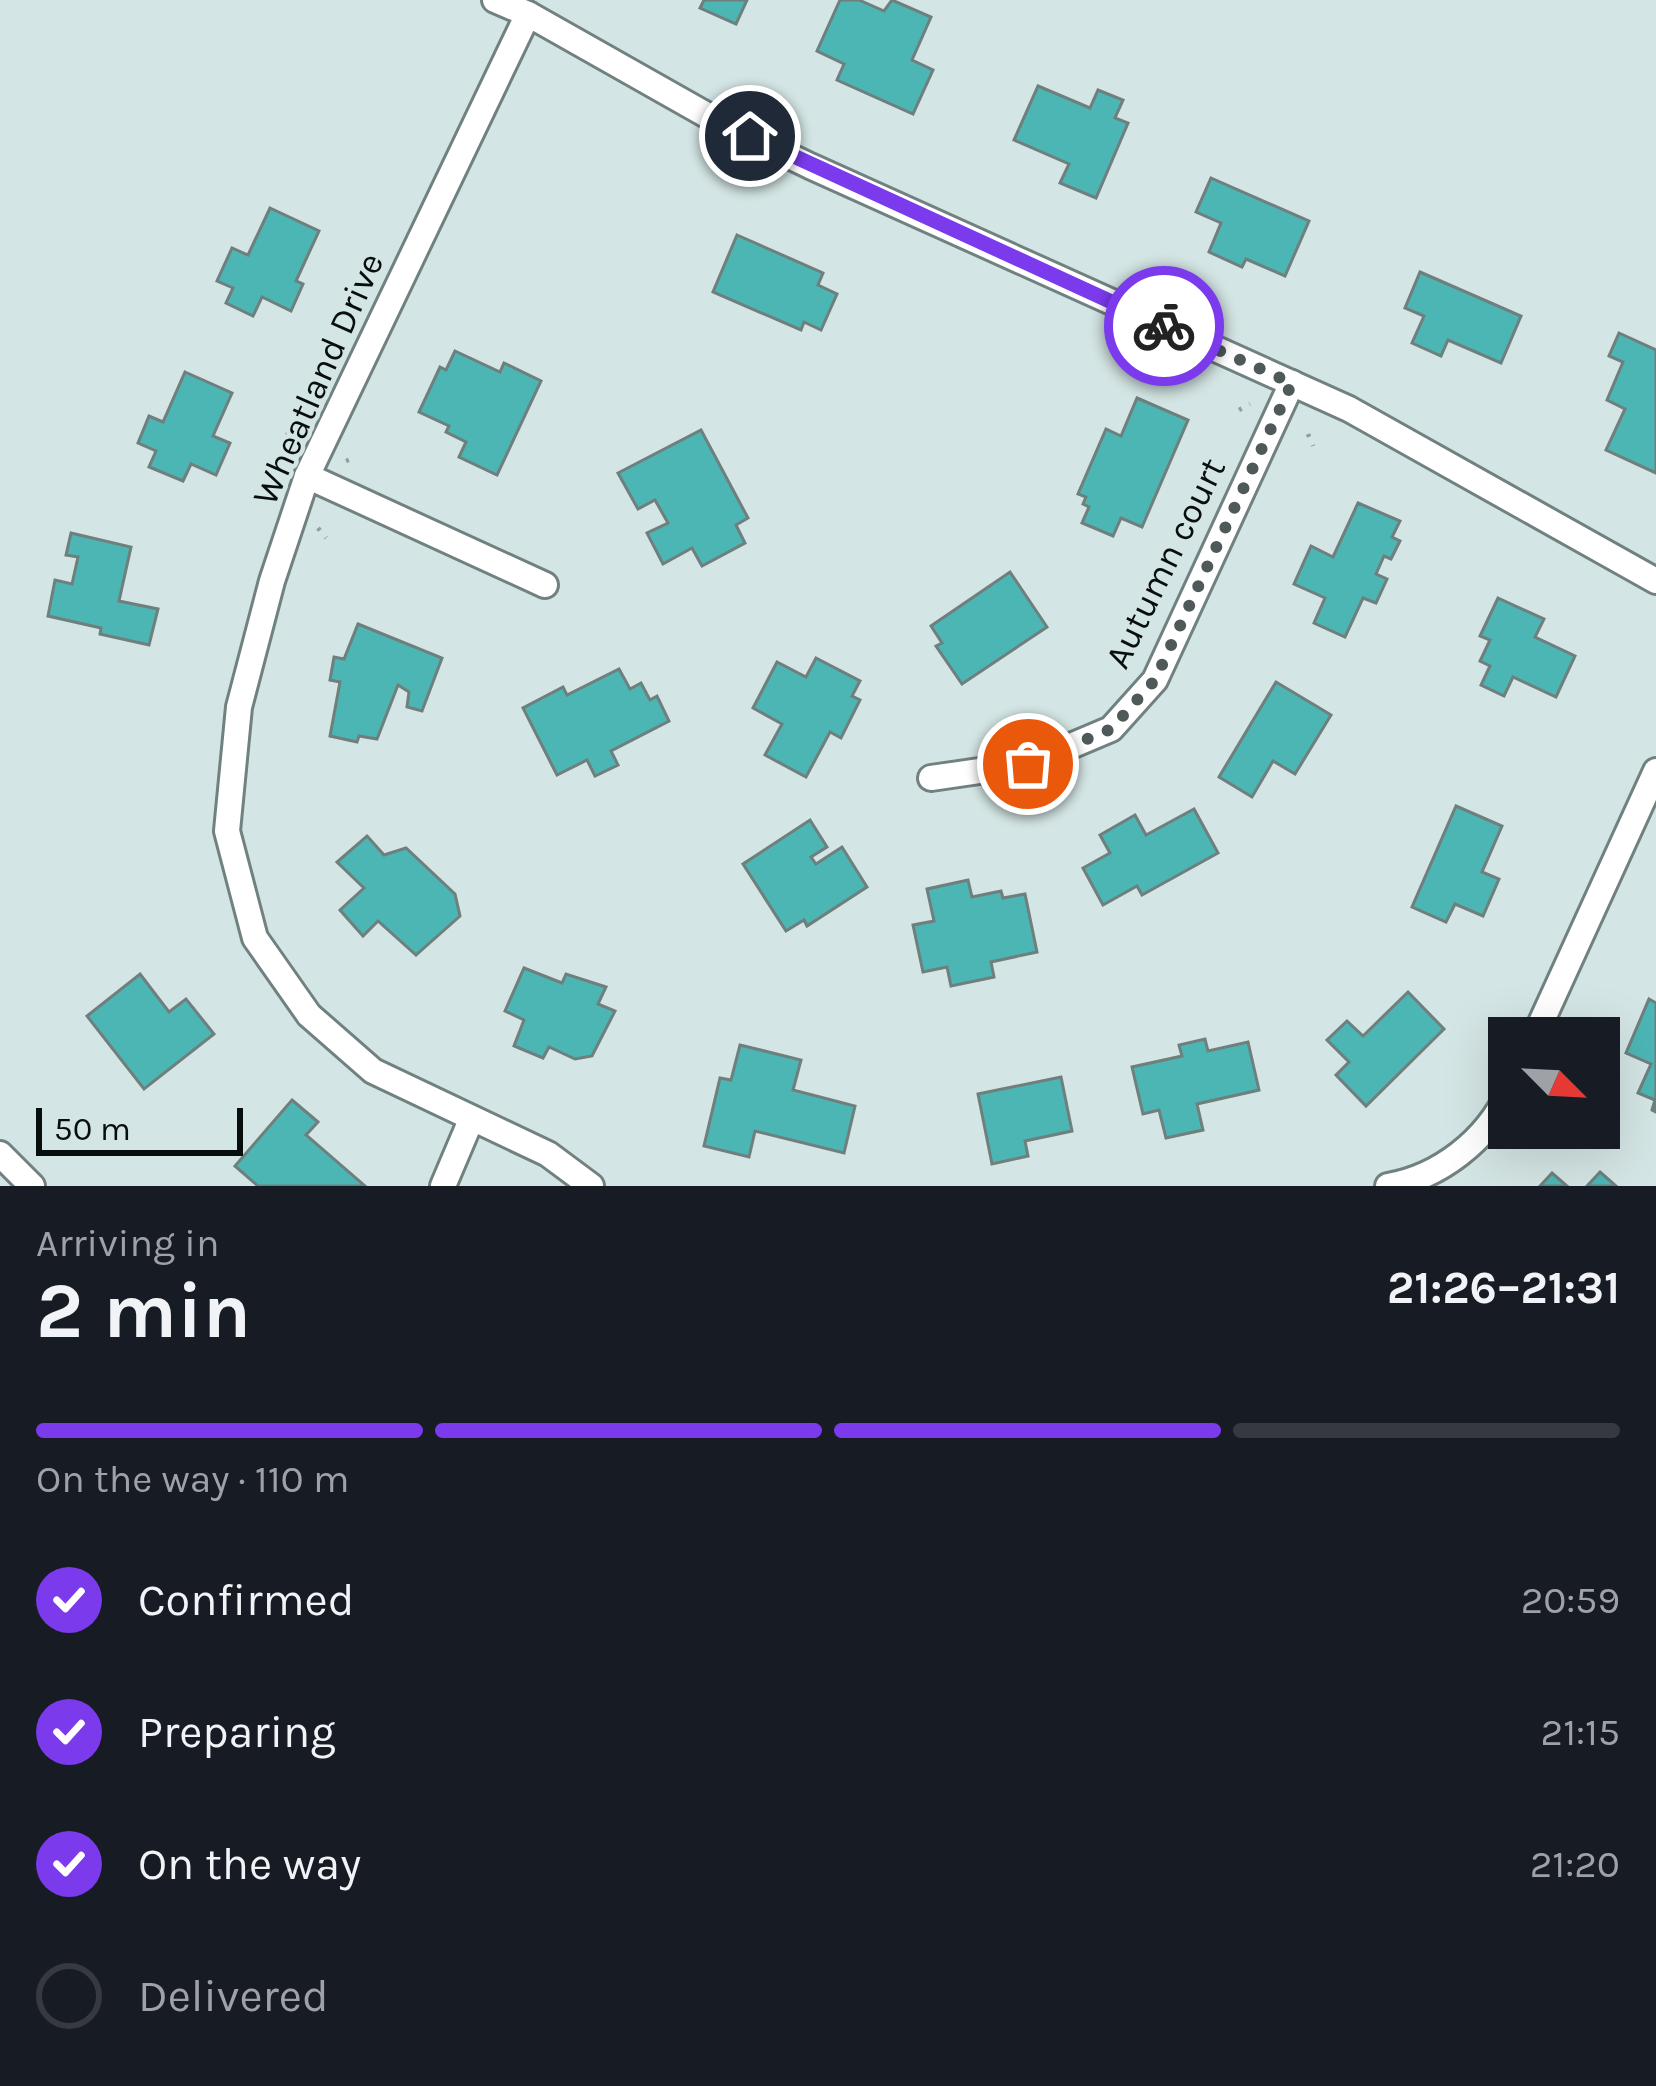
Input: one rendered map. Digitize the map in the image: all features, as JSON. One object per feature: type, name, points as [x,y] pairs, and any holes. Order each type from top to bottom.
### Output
[{"type":"street","points":[[495,0],[792,158],[1349,409],[1656,581]]},
{"type":"street","name":"Wheatland Drive","points":[[528,14],[307,476],[272,581],[239,707],[227,831],[256,938],[309,1015],[373,1071],[548,1154],[591,1186]]},
{"type":"street","name":"Autumn court","points":[[932,778],[1028,764],[1111,729],[1155,680],[1292,383]]},
{"type":"street","points":[[307,476],[545,585]]},
{"type":"street","points":[[1544,1017],[1656,771]]},
{"type":"street","points":[[443,1186],[471,1120]]},
{"type":"street","points":[[1388,1186],[1442,1166],[1475,1142],[1488,1126]]},
{"type":"street","points":[[0,1154],[32,1186]]},
{"type":"path","points":[[1239,410],[1250,404]]},
{"type":"path","points":[[286,432],[297,437]]},
{"type":"path","points":[[1308,434],[1313,446]]},
{"type":"path","points":[[346,460],[357,457]]},
{"type":"path","points":[[318,527],[326,538]]},
{"type":"building","points":[[704,0],[747,0],[736,24],[700,8]]},
{"type":"building","points":[[840,0],[859,0],[884,11],[892,0],[931,17],[912,60],[933,70],[913,114],[837,80],[844,64],[817,51]]},
{"type":"building","points":[[1038,86],[1090,108],[1098,90],[1123,100],[1115,118],[1128,123],[1096,198],[1060,183],[1069,164],[1014,140]]},
{"type":"building","points":[[1211,178],[1309,221],[1285,276],[1246,259],[1242,267],[1209,252],[1221,223],[1196,212]]},
{"type":"building","points":[[270,208],[319,231],[296,281],[303,284],[291,311],[262,297],[253,316],[226,303],[233,288],[217,281],[232,248],[248,255]]},
{"type":"building","points":[[737,235],[823,273],[818,285],[837,294],[821,330],[804,322],[801,330],[713,292]]},
{"type":"building","points":[[1420,272],[1521,316],[1501,363],[1448,340],[1441,356],[1412,343],[1424,316],[1405,308]]},
{"type":"building","points":[[1619,333],[1656,350],[1656,473],[1606,450],[1625,409],[1607,400],[1623,362],[1609,356]]},
{"type":"building","points":[[455,351],[500,372],[504,363],[541,381],[497,475],[459,457],[466,442],[446,432],[449,426],[419,412],[440,367],[446,370]]},
{"type":"building","points":[[185,372],[232,393],[213,436],[230,443],[216,475],[191,464],[183,481],[149,467],[156,451],[138,443],[149,416],[163,422]]},
{"type":"building","points":[[1137,398],[1188,420],[1142,527],[1121,518],[1113,536],[1082,523],[1089,507],[1083,504],[1086,497],[1078,494],[1106,429],[1121,436]]},
{"type":"building","points":[[701,430],[748,518],[736,525],[745,543],[702,566],[692,548],[663,564],[647,533],[668,523],[655,500],[638,509],[618,473]]},
{"type":"building","points":[[1358,503],[1400,521],[1392,537],[1400,541],[1391,559],[1384,556],[1376,574],[1387,579],[1376,603],[1363,598],[1345,637],[1314,623],[1325,598],[1294,584],[1311,546],[1333,557]]},
{"type":"building","points":[[71,533],[131,547],[119,601],[158,609],[149,645],[48,616],[55,580],[72,584],[78,557],[66,555]]},
{"type":"building","points":[[1010,572],[1047,627],[962,684],[936,646],[942,643],[931,626]]},
{"type":"building","points":[[1498,598],[1544,619],[1535,637],[1575,656],[1556,697],[1513,677],[1504,696],[1481,685],[1490,666],[1480,661],[1490,640],[1480,636]]},
{"type":"building","points":[[358,624],[442,658],[422,711],[407,707],[409,692],[398,685],[377,739],[359,736],[357,742],[330,736],[340,682],[330,680],[334,657],[344,659]]},
{"type":"building","points":[[816,658],[860,681],[852,696],[860,700],[841,738],[830,732],[806,777],[765,755],[782,724],[753,708],[777,662],[806,677]]},
{"type":"building","points":[[619,669],[630,689],[641,683],[650,700],[657,696],[669,721],[611,751],[618,765],[595,776],[587,760],[557,775],[523,708],[563,687],[567,695]]},
{"type":"building","points":[[1276,682],[1331,715],[1295,774],[1273,761],[1252,797],[1219,777]]},
{"type":"building","points":[[1456,806],[1502,826],[1482,872],[1499,879],[1483,916],[1455,904],[1446,922],[1412,907]]},
{"type":"building","points":[[1194,809],[1218,853],[1142,895],[1137,886],[1103,905],[1083,868],[1110,853],[1100,835],[1135,815],[1146,835]]},
{"type":"building","points":[[810,820],[827,847],[811,857],[816,864],[842,847],[867,887],[807,926],[804,920],[786,931],[743,864]]},
{"type":"building","points":[[367,836],[384,855],[406,848],[455,894],[460,916],[416,955],[378,921],[363,936],[340,910],[364,888],[337,862]]},
{"type":"building","points":[[968,880],[972,897],[1001,891],[1003,898],[1025,894],[1037,952],[991,962],[994,977],[951,986],[947,967],[923,972],[913,925],[934,921],[927,889]]},
{"type":"building","points":[[524,968],[562,983],[566,974],[606,987],[598,1004],[615,1011],[592,1056],[575,1059],[549,1047],[543,1058],[514,1046],[524,1020],[505,1011]]},
{"type":"building","points":[[140,974],[169,1012],[186,999],[214,1034],[144,1089],[87,1016]]},
{"type":"building","points":[[1408,992],[1444,1029],[1366,1106],[1336,1075],[1349,1062],[1327,1040],[1347,1021],[1363,1036]]},
{"type":"building","points":[[1649,999],[1656,1003],[1656,1112],[1652,1110],[1655,1100],[1638,1093],[1651,1064],[1626,1053]]},
{"type":"building","points":[[1205,1039],[1208,1051],[1248,1042],[1259,1090],[1197,1104],[1203,1130],[1166,1138],[1159,1110],[1143,1114],[1132,1067],[1182,1056],[1179,1045]]},
{"type":"building","points":[[740,1045],[801,1060],[793,1090],[855,1106],[844,1153],[755,1131],[749,1157],[704,1146],[720,1078],[731,1080]]},
{"type":"building","points":[[1061,1077],[1072,1131],[1025,1141],[1028,1156],[992,1164],[978,1094]]},
{"type":"building","points":[[292,1100],[318,1122],[306,1135],[365,1186],[258,1186],[235,1166]]},
{"type":"building","points":[[1600,1172],[1616,1186],[1587,1186]]},
{"type":"building","points":[[1552,1173],[1567,1186],[1540,1186]]},
{"type":"way so far","points":[[1028,764],[1111,729],[1155,680],[1292,383],[1164,326]]},
{"type":"route","points":[[750,136],[1164,326]]}]
